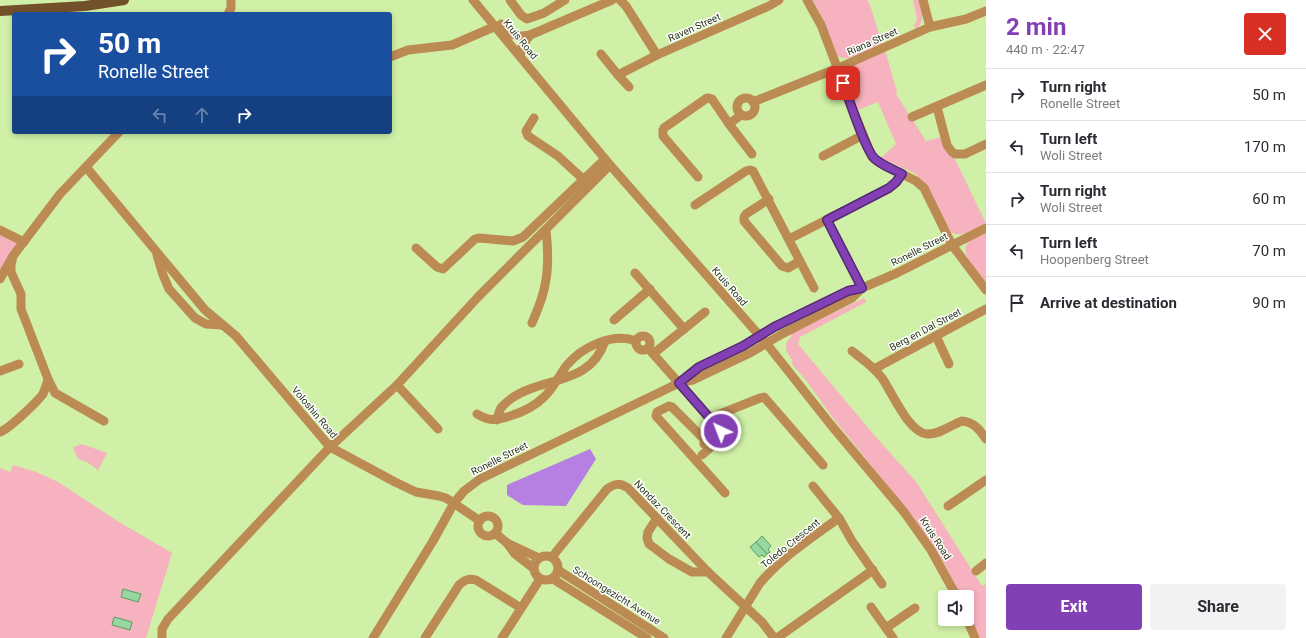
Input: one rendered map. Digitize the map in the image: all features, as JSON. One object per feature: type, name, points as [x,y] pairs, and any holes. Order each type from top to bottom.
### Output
[{"type":"main road","points":[[0,11],[85,6],[124,0]]},
{"type":"street","points":[[229,12],[231,8],[231,0]]},
{"type":"street","name":"Kruis Road","points":[[473,0],[608,162],[763,340],[911,521],[931,550],[953,590]]},
{"type":"street","points":[[480,0],[509,33],[518,36],[530,35],[612,0]]},
{"type":"street","points":[[510,0],[521,15],[527,18],[544,13],[565,0]]},
{"type":"street","name":"Raven Street","points":[[618,75],[657,55],[769,6],[779,0]]},
{"type":"street","points":[[807,0],[821,25],[872,157],[916,181],[924,188],[952,245],[986,290]]},
{"type":"street","points":[[923,0],[930,27]]},
{"type":"street","points":[[624,2],[657,55]]},
{"type":"street","name":"Riana Street","points":[[753,102],[838,68],[930,27],[966,19],[986,11]]},
{"type":"street","points":[[392,55],[408,50],[452,45],[496,26]]},
{"type":"street","points":[[520,56],[522,46],[530,35]]},
{"type":"street","points":[[601,54],[629,87]]},
{"type":"street","points":[[912,117],[937,108],[986,86]]},
{"type":"street","points":[[698,178],[663,136],[663,130],[707,98],[712,99],[752,154]]},
{"type":"street","points":[[729,124],[741,115],[747,116],[753,113],[755,108],[753,102],[745,98],[740,101],[738,104],[738,110],[741,115]]},
{"type":"street","points":[[937,108],[947,145],[955,154],[964,154],[986,144]]},
{"type":"street","points":[[534,118],[526,131],[528,136],[558,156],[583,179]]},
{"type":"street","points":[[0,279],[13,256],[60,194],[117,134]]},
{"type":"street","points":[[823,156],[863,135]]},
{"type":"street","points":[[416,248],[437,268],[442,269],[470,243],[479,238],[513,241],[523,237],[583,179],[608,162]]},
{"type":"street","points":[[162,638],[162,629],[168,619],[330,447],[397,384],[478,297],[546,230],[608,162]]},
{"type":"street","name":"Voloshin Road","points":[[86,167],[205,310],[222,326],[236,336],[330,447],[412,490],[422,494],[439,496],[454,503]]},
{"type":"street","points":[[695,205],[746,170],[755,172],[814,288]]},
{"type":"street","points":[[789,239],[889,188],[902,174]]},
{"type":"street","points":[[769,199],[746,214],[744,221],[782,266],[788,268],[800,261]]},
{"type":"street","points":[[827,220],[862,288]]},
{"type":"street","name":"Ronelle Street","points":[[373,638],[433,541],[454,503],[471,485],[489,474],[679,383],[699,367],[743,346],[763,340],[774,327],[848,291],[862,288],[896,273],[986,228]]},
{"type":"street","points":[[0,230],[24,242]]},
{"type":"street","points":[[532,323],[542,296],[547,273],[548,255],[546,230]]},
{"type":"street","points":[[156,251],[169,289],[195,318],[206,324],[222,326]]},
{"type":"street","points":[[13,256],[11,272],[20,294],[20,309],[55,393],[104,421]]},
{"type":"street","points":[[635,273],[684,329]]},
{"type":"street","points":[[614,320],[650,289]]},
{"type":"street","name":"Berg en Dal Street","points":[[874,369],[986,309]]},
{"type":"street","points":[[650,351],[684,329],[706,312]]},
{"type":"street","points":[[936,336],[949,364]]},
{"type":"street","points":[[477,414],[486,419],[497,420],[517,414],[535,405],[549,392],[568,364],[588,348],[616,338],[630,339],[636,341],[636,346],[639,349],[650,351],[721,431],[721,437],[717,443],[698,458]]},
{"type":"street","points":[[497,420],[502,406],[516,395],[530,388],[555,382],[580,372],[590,366],[600,354],[606,341]]},
{"type":"street","points":[[852,350],[874,369],[886,383],[903,414],[917,429],[926,434],[933,434],[962,421],[983,428],[986,439]]},
{"type":"street","points":[[0,371],[19,364]]},
{"type":"street","points":[[0,432],[7,429],[39,399],[45,389],[48,379]]},
{"type":"street","points":[[397,384],[438,429]]},
{"type":"street","points":[[710,418],[764,397],[823,465]]},
{"type":"street","points":[[717,443],[705,440],[672,406],[668,406],[657,412],[656,416],[698,458],[725,493]]},
{"type":"street","points":[[698,458],[705,440],[710,418]]},
{"type":"street","points":[[948,506],[986,480]]},
{"type":"street","name":"Nondaz Crescent","points":[[552,557],[607,488],[618,484],[628,488],[708,572],[746,607]]},
{"type":"street","points":[[813,486],[839,518],[852,541],[882,584]]},
{"type":"street","points":[[454,503],[480,521]]},
{"type":"street","points":[[484,517],[493,518],[497,522],[498,525],[495,533],[488,536],[482,534],[479,528],[480,521],[484,517]]},
{"type":"street","points":[[657,518],[648,532],[647,538],[649,544],[669,559],[692,572],[708,572]]},
{"type":"street","name":"Toledo Crescent","points":[[746,607],[760,583],[767,575],[785,558],[839,518]]},
{"type":"street","points":[[495,533],[507,543],[515,554],[533,568]]},
{"type":"street","points":[[507,543],[539,558]]},
{"type":"street","points":[[545,556],[552,557],[556,562],[558,570],[557,574],[548,581],[540,579],[534,574],[533,568],[535,562],[539,558],[545,556]]},
{"type":"street","points":[[976,571],[986,563]]},
{"type":"street","name":"Schoongezicht Avenue","points":[[558,570],[664,638]]},
{"type":"street","points":[[777,638],[873,570]]},
{"type":"street","points":[[425,638],[459,585],[470,578],[476,580],[522,608]]},
{"type":"street","name":"Schoongezicht Avenue","points":[[553,578],[647,638]]},
{"type":"street","points":[[502,638],[540,579]]},
{"type":"street","points":[[726,638],[746,607],[762,622],[774,638]]},
{"type":"street","points":[[871,607],[892,638]]},
{"type":"street","points":[[886,628],[915,608]]},
{"type":"street","points":[[970,626],[975,638]]},
{"type":"shaded area","points":[[812,0],[867,0],[870,5],[882,44],[849,58],[841,58],[836,54],[822,17]]},
{"type":"shaded area","points":[[913,0],[919,0],[922,16],[921,23],[916,29],[914,26],[917,19]]},
{"type":"shaded area","points":[[885,50],[897,92],[896,94],[926,141],[942,137],[986,223],[973,230],[964,234],[955,234],[951,232],[922,180],[914,173],[881,158],[896,144],[878,102],[858,110],[845,77],[848,68]]},
{"type":"shaded area","points":[[986,233],[986,283],[970,263],[967,257],[966,247],[973,239]]},
{"type":"shaded area","points":[[0,234],[18,243],[0,273]]},
{"type":"shaded area","points":[[864,298],[866,302],[800,337],[798,344],[875,436],[917,483],[982,586],[986,584],[986,638],[980,638],[974,625],[974,590],[958,590],[945,565],[912,516],[791,363],[793,361],[786,348],[787,342],[792,336],[790,334]]},
{"type":"shaded area","points":[[82,444],[107,453],[98,470],[87,462],[78,459],[73,447]]},
{"type":"shaded area","points":[[590,449],[596,459],[566,506],[523,505],[507,495],[507,485]]},
{"type":"shaded area","points":[[13,465],[36,472],[58,482],[119,522],[172,553],[146,638],[0,638],[0,468],[10,472]]},
{"type":"building","points":[[762,536],[771,546],[768,549],[770,552],[767,554],[756,542]]},
{"type":"building","points":[[756,542],[767,554],[764,557],[762,555],[759,557],[750,547]]},
{"type":"building","points":[[123,589],[141,594],[138,602],[121,597]]},
{"type":"building","points":[[114,617],[132,622],[130,630],[112,625]]},
{"type":"route","points":[[721,431],[679,383],[699,367],[743,346],[774,327],[848,291],[862,288],[827,220],[889,188],[902,174],[880,163],[872,157],[843,83]]}]
